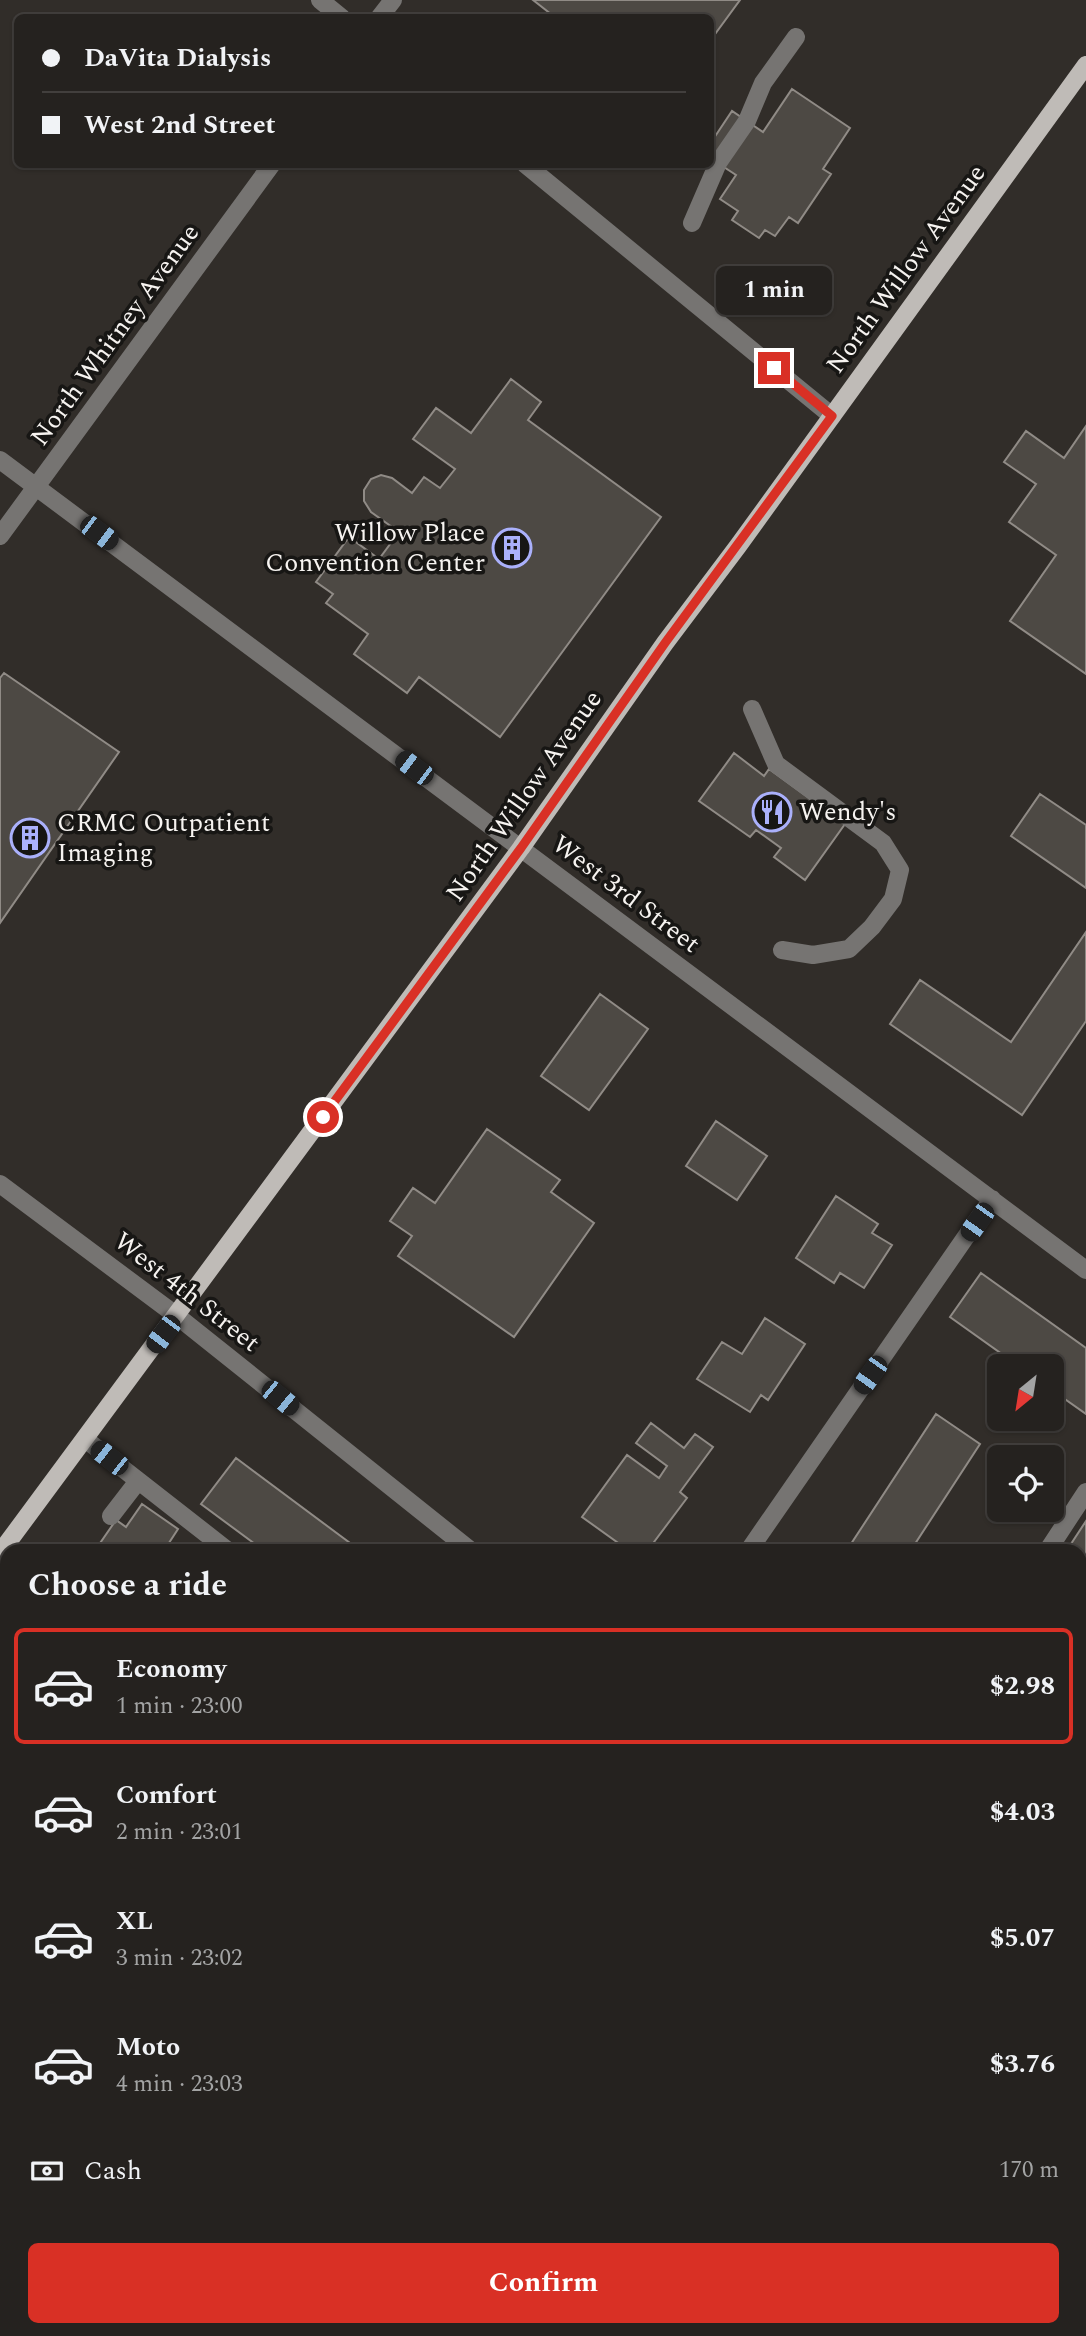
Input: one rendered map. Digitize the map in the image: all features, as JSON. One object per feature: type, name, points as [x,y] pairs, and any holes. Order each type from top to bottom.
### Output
[{"type":"main road","name":"North Willow Avenue","points":[[8,1544],[521,848],[665,643],[1086,65]]},
{"type":"street","points":[[320,0],[337,14]]},
{"type":"street","points":[[382,14],[393,0]]},
{"type":"street","points":[[692,223],[718,163],[747,121],[763,83],[796,37]]},
{"type":"street","name":"North Whitney Avenue","points":[[0,536],[269,168]]},
{"type":"street","points":[[530,168],[832,416]]},
{"type":"street","name":"West 3rd Street","points":[[0,460],[1086,1270]]},
{"type":"street","points":[[752,709],[776,764],[883,843],[900,870],[893,899],[872,928],[849,949],[813,955],[782,950]]},
{"type":"street","name":"West 4th Street","points":[[0,1184],[177,1316],[462,1544]]},
{"type":"street","points":[[753,1544],[992,1199]]},
{"type":"street","points":[[85,1439],[219,1544]]},
{"type":"street","points":[[111,1516],[138,1481]]},
{"type":"street","points":[[1052,1544],[1086,1492]]},
{"type":"building","points":[[533,0],[740,0],[714,36],[714,14],[551,14]]},
{"type":"building","points":[[792,89],[850,128],[823,169],[831,174],[798,223],[789,217],[775,236],[765,230],[759,238],[732,220],[738,211],[720,199],[736,175],[714,161],[714,138],[732,111],[763,132]]},
{"type":"building","name":"Willow Place Convention Center","points":[[511,379],[541,402],[528,420],[661,517],[500,737],[419,677],[407,693],[354,654],[368,634],[326,603],[333,594],[316,582],[349,537],[379,559],[399,532],[371,512],[364,501],[364,490],[371,479],[381,475],[392,478],[412,493],[424,477],[440,488],[455,469],[413,439],[436,408],[471,433]]},
{"type":"building","points":[[1086,426],[1086,674],[1010,621],[1056,555],[1009,522],[1036,484],[1004,462],[1026,431],[1064,458]]},
{"type":"building","name":"CRMC Outpatient Imaging","points":[[4,673],[119,752],[0,923],[0,678]]},
{"type":"building","name":"Wendy's","points":[[734,753],[764,776],[769,769],[845,824],[805,880],[774,857],[781,848],[756,830],[750,837],[699,801]]},
{"type":"building","points":[[1040,794],[1086,825],[1086,888],[1011,836]]},
{"type":"building","points":[[1086,932],[1086,1021],[1022,1115],[890,1024],[920,980],[1011,1042]]},
{"type":"building","points":[[600,994],[648,1029],[589,1110],[541,1076]]},
{"type":"building","points":[[716,1121],[767,1156],[737,1200],[686,1166]]},
{"type":"building","points":[[487,1129],[560,1180],[551,1192],[594,1223],[514,1337],[398,1256],[412,1236],[390,1221],[413,1188],[435,1203]]},
{"type":"building","points":[[836,1196],[878,1224],[872,1233],[892,1245],[864,1288],[840,1273],[834,1283],[796,1258]]},
{"type":"building","points":[[981,1273],[1086,1348],[1086,1414],[1064,1398],[1064,1354],[1002,1354],[950,1317]]},
{"type":"building","points":[[765,1318],[805,1344],[768,1400],[761,1395],[750,1412],[697,1379],[722,1342],[742,1354]]},
{"type":"building","points":[[936,1414],[980,1444],[915,1544],[851,1544]]},
{"type":"building","points":[[651,1423],[684,1448],[695,1434],[713,1447],[680,1492],[687,1498],[652,1544],[620,1544],[582,1517],[627,1455],[659,1478],[667,1466],[636,1443]]},
{"type":"building","points":[[236,1458],[350,1543],[255,1544],[201,1504]]},
{"type":"building","points":[[142,1504],[178,1529],[168,1544],[99,1544],[116,1520],[126,1527]]},
{"type":"building","points":[[1086,1521],[1086,1544],[1071,1544]]},
{"type":"place","name":"Willow Place Convention Center","points":[[512,548]]},
{"type":"place","name":"Wendy's","points":[[772,812]]},
{"type":"place","name":"CRMC Outpatient Imaging","points":[[30,838]]},
{"type":"route","points":[[323,1117],[521,848],[665,643],[832,416],[774,368]]}]
